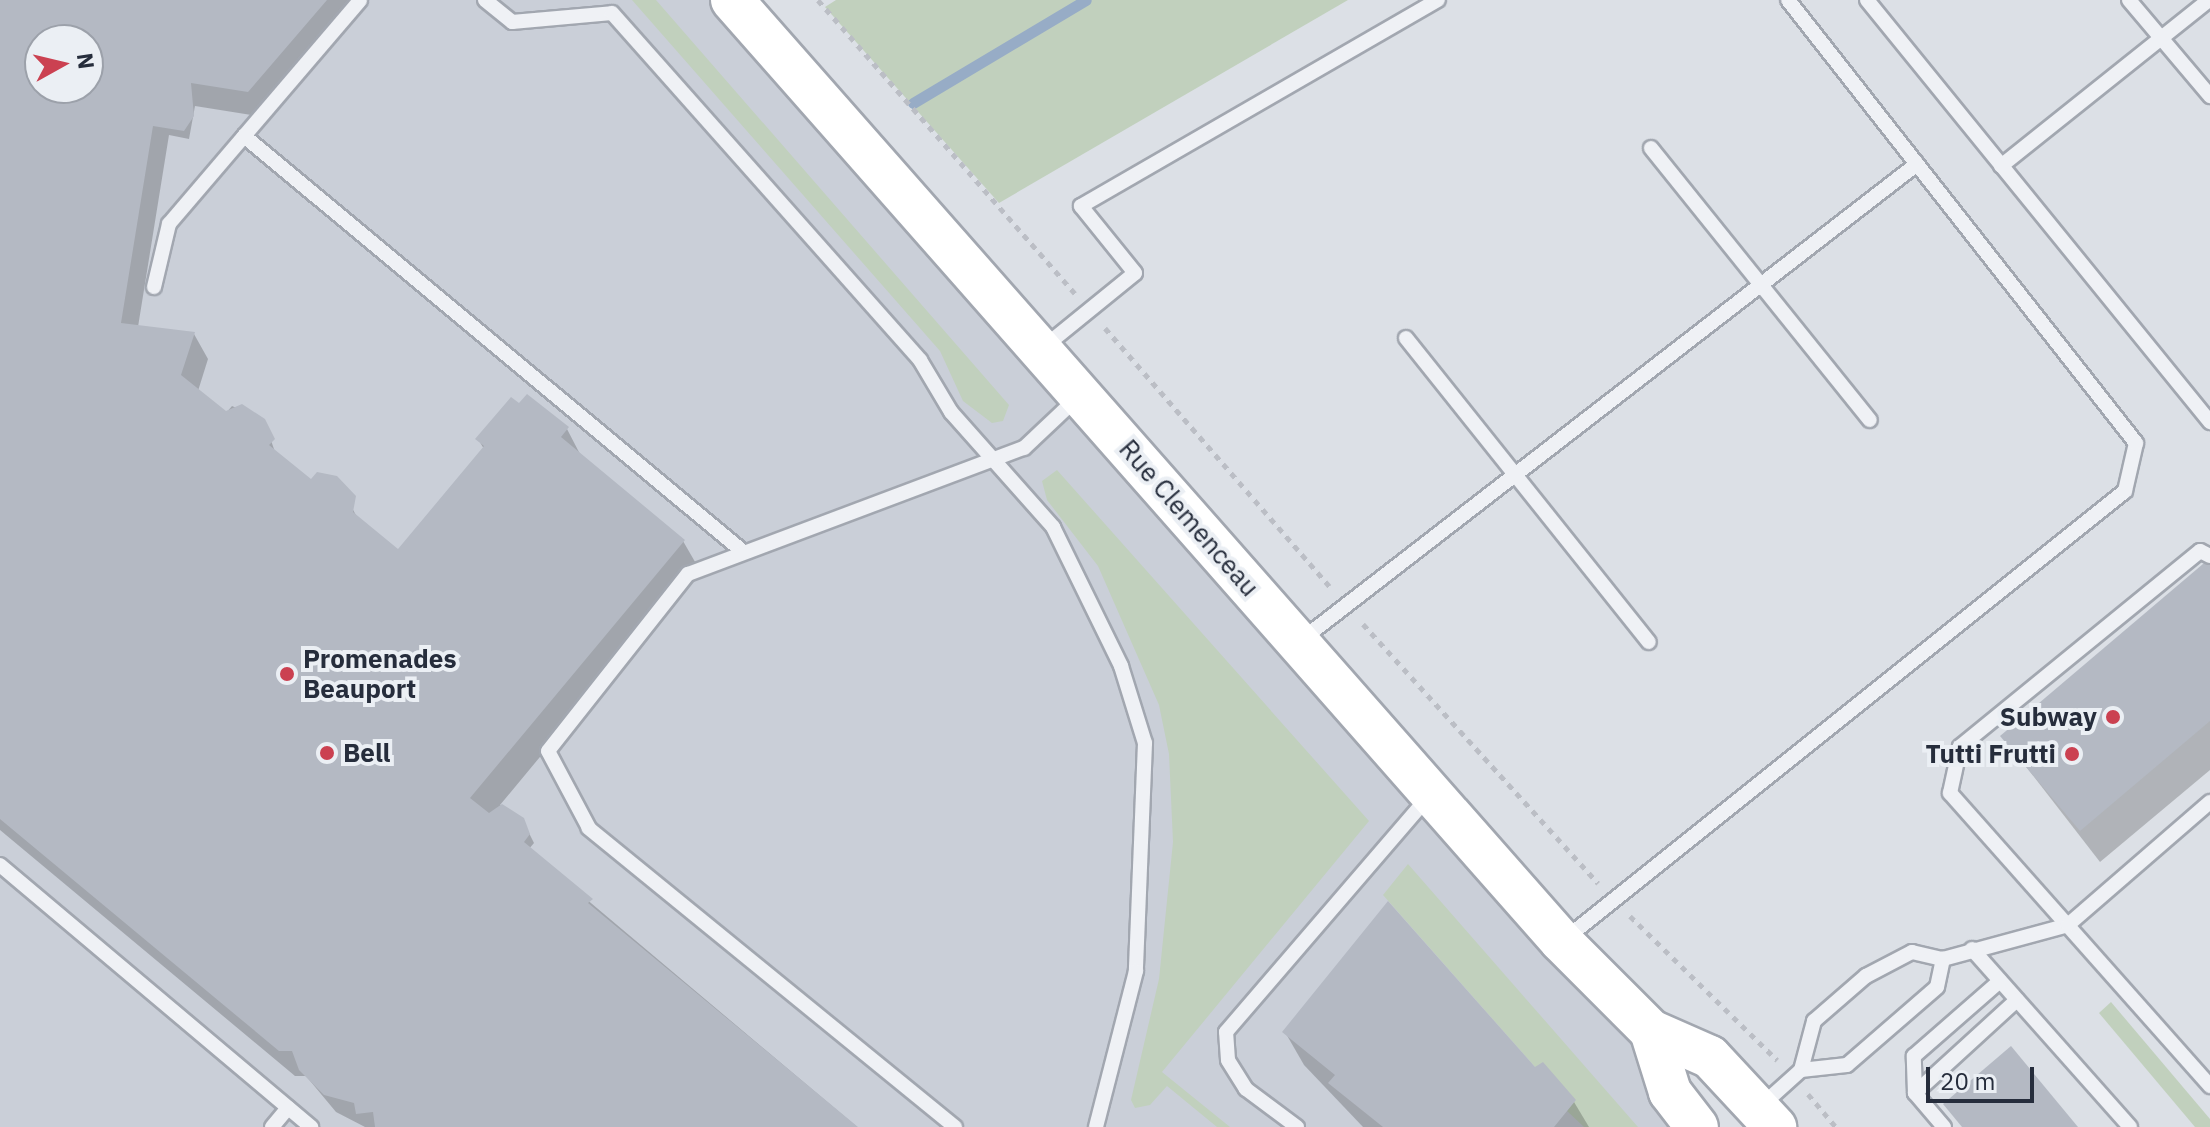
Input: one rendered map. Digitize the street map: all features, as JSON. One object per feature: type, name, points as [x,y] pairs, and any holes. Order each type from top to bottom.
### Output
[{"type":"street","name":"Rue Clemenceau","points":[[743,4],[1080,395],[1561,941],[1651,1031],[1710,1057],[1766,1118]]},
{"type":"street","name":"Rue Clemenceau","points":[[1651,1031],[1670,1092],[1697,1127]]},
{"type":"lane","points":[[154,287],[169,224],[360,0]]},
{"type":"lane","points":[[485,0],[512,22],[612,13],[920,360],[951,412],[1053,527],[1121,666],[1145,743],[1136,971],[1096,1127]]},
{"type":"lane","points":[[1041,350],[1135,273],[1081,206],[1438,0]]},
{"type":"lane","points":[[1561,941],[1611,898],[2125,491],[2136,443],[1788,0]]},
{"type":"lane","points":[[1867,0],[2210,422]]},
{"type":"lane","points":[[2129,0],[2210,96]]},
{"type":"lane","points":[[2001,166],[2209,0]]},
{"type":"lane","points":[[244,136],[741,550]]},
{"type":"lane","points":[[1651,148],[1759,289],[1870,420]]},
{"type":"lane","points":[[1298,642],[1917,164]]},
{"type":"lane","points":[[1406,338],[1649,642]]},
{"type":"lane","points":[[955,1127],[589,828],[548,751],[688,574],[741,550],[1024,448],[1080,395]]},
{"type":"lane","points":[[2210,556],[2200,551],[1960,747],[1950,793],[2210,1086]]},
{"type":"lane","points":[[1297,1127],[1246,1089],[1228,1060],[1226,1032],[1431,793]]},
{"type":"lane","points":[[1766,1118],[1797,1074],[1814,1021],[1866,976],[1912,952],[1943,959],[2068,925],[2210,802]]},
{"type":"lane","points":[[0,865],[311,1127]]},
{"type":"lane","points":[[1972,949],[2130,1127]]},
{"type":"lane","points":[[1797,1074],[1847,1065],[1937,987],[1943,959]]},
{"type":"lane","points":[[1944,1127],[1915,1093],[1914,1056],[2000,981]]},
{"type":"lane","points":[[1915,1093],[2017,1000]]},
{"type":"lane","points":[[272,1127],[288,1108]]},
{"type":"path","points":[[818,0],[1345,605],[1611,898],[1797,1074],[1836,1127]]},
{"type":"shaded area","points":[[0,0],[732,0],[1715,1127],[0,1127]]},
{"type":"green space","points":[[632,0],[656,0],[1009,405],[1003,421],[992,423],[963,401],[940,351]]},
{"type":"green space","points":[[836,0],[1348,0],[999,203],[825,7]]},
{"type":"green space","points":[[1057,470],[1369,821],[1162,1072],[1230,1127],[1217,1127],[1167,1086],[1150,1105],[1135,1108],[1131,1100],[1159,979],[1173,842],[1169,754],[1159,705],[1098,566],[1047,500],[1042,481]]},
{"type":"green space","points":[[1408,864],[1638,1127],[1584,1127],[1567,1111],[1575,1100],[1535,1067],[1383,895]]},
{"type":"green space","points":[[2111,1002],[2210,1119],[2210,1127],[2195,1127],[2099,1013]]},
{"type":"building","name":"Promenades Beauport","points":[[0,0],[327,0],[248,92],[191,83],[194,116],[184,131],[153,126],[121,323],[195,332],[181,375],[226,411],[242,404],[265,419],[275,439],[269,445],[311,479],[317,472],[337,476],[356,496],[353,512],[398,549],[484,446],[475,439],[511,397],[519,403],[527,394],[569,427],[561,437],[685,540],[470,798],[489,813],[502,804],[524,818],[530,834],[524,842],[593,899],[588,903],[858,1127],[375,1127],[373,1112],[356,1114],[354,1103],[324,1095],[299,1070],[292,1051],[279,1051],[0,819]]},
{"type":"building","points":[[2210,558],[2210,721],[2080,831],[2000,736]]},
{"type":"building","points":[[1388,901],[1535,1067],[1543,1062],[1576,1100],[1554,1127],[1383,1127],[1328,1083],[1335,1075],[1282,1032]]},
{"type":"building","points":[[2011,1046],[2078,1127],[1962,1127],[1943,1104]]},
{"type":"waterway","points":[[913,103],[1086,0]]},
{"type":"place","name":"Promenades Beauport","points":[[287,674]]},
{"type":"place","name":"Subway","points":[[2113,717]]},
{"type":"place","name":"Bell","points":[[327,753]]},
{"type":"place","name":"Tutti Frutti","points":[[2072,754]]}]
